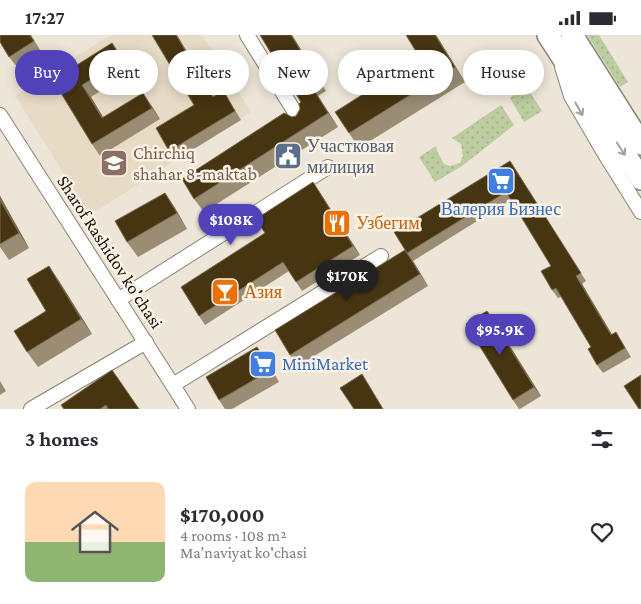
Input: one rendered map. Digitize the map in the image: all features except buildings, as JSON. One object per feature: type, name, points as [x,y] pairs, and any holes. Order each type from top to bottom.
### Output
[{"type":"main road","points":[[572,35],[641,144]]},
{"type":"main road","points":[[551,41],[641,179]]},
{"type":"street","points":[[247,35],[301,122]]},
{"type":"street","points":[[551,41],[571,96],[602,151],[641,212]]},
{"type":"street","name":"Sharof Rashidov ko'chasi","points":[[0,115],[188,409]]},
{"type":"street","points":[[118,300],[328,167]]},
{"type":"street","points":[[173,385],[381,256]]},
{"type":"street","points":[[32,409],[146,342]]},
{"type":"shaded area","name":"Chirchiq shahar 8-maktab","points":[[110,35],[202,35],[212,50],[168,50],[168,95],[240,95],[251,112],[90,215],[15,96],[79,95],[79,55]]},
{"type":"green space","points":[[587,35],[599,35],[628,82],[620,87]]},
{"type":"green space","points":[[514,95],[532,95],[542,111],[524,122],[510,98]]},
{"type":"green space","points":[[501,105],[514,125],[462,166],[435,182],[419,157],[436,146],[444,164],[450,166],[460,163],[463,156],[461,144],[452,138]]},
{"type":"place","name":"Участковая милиция","points":[[288,156]]},
{"type":"place","name":"Chirchiq shahar 8-maktab","points":[[114,163]]},
{"type":"place","name":"Валерия Бизнес","points":[[501,181]]},
{"type":"place","name":"Узбегим","points":[[337,223]]},
{"type":"place","name":"Азия","points":[[225,292]]},
{"type":"place","name":"MiniMarket","points":[[263,364]]}]
